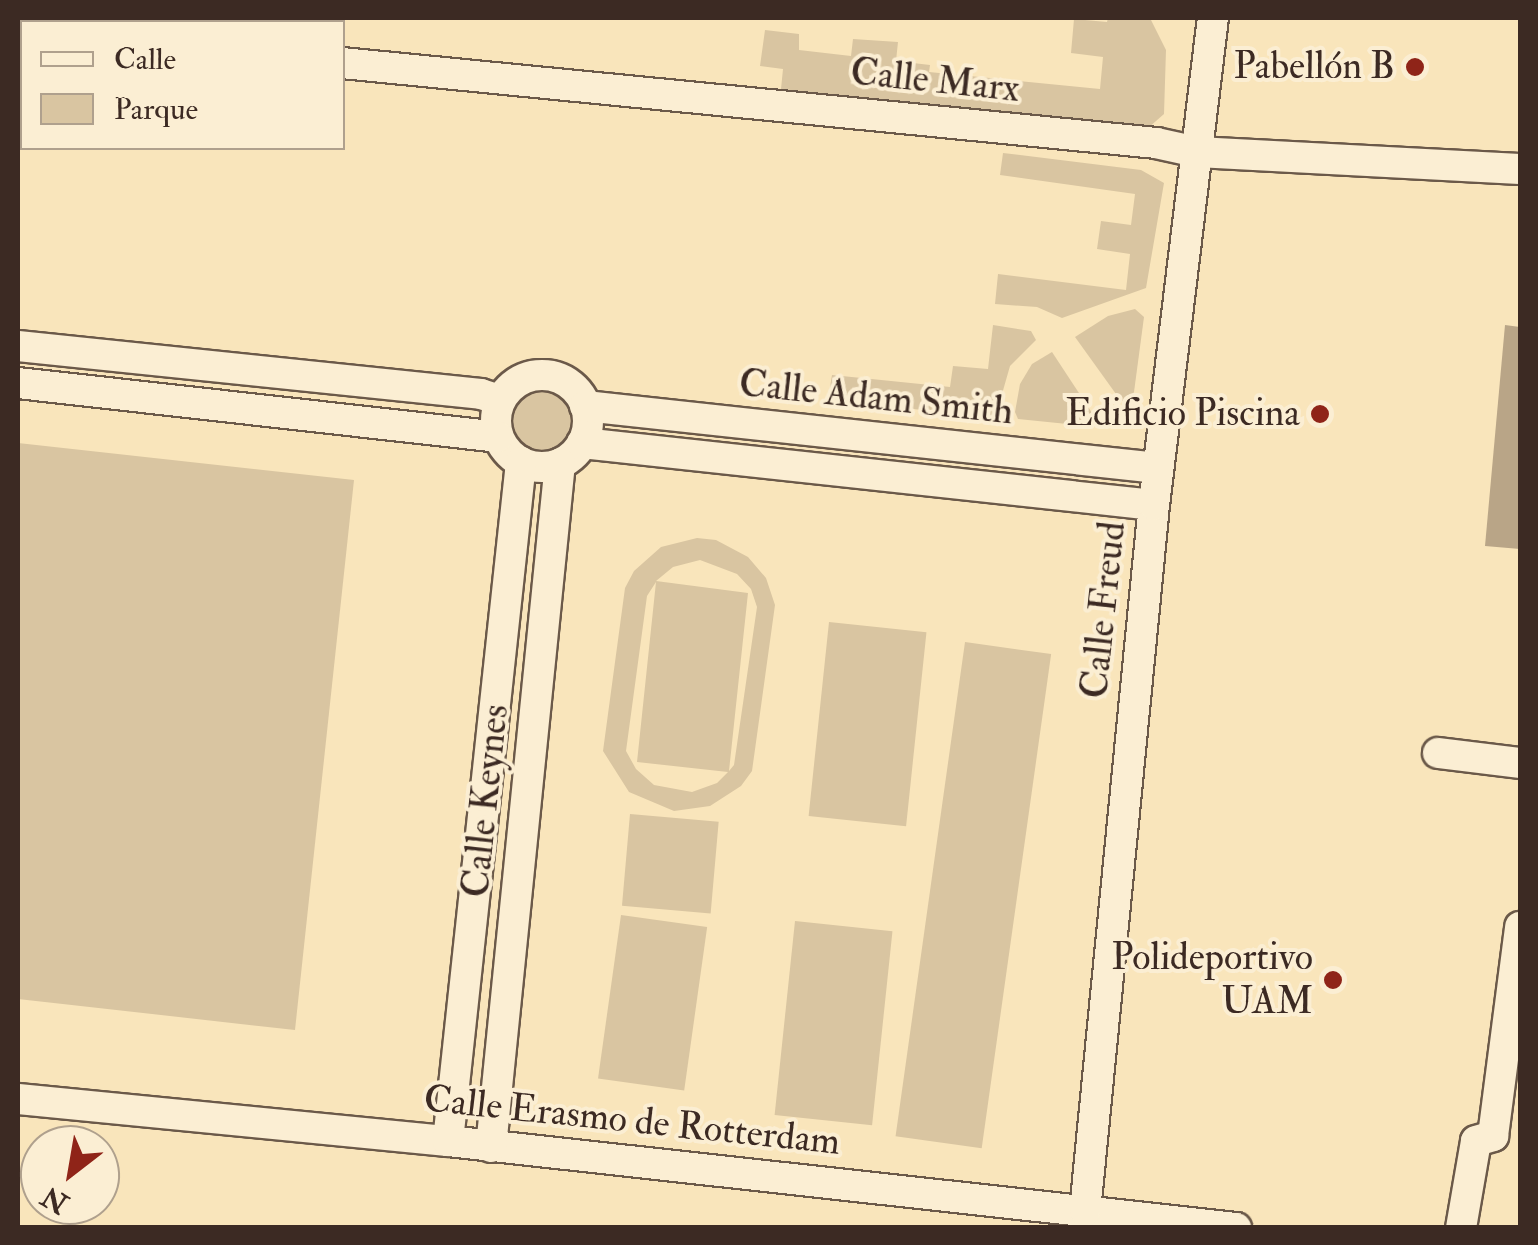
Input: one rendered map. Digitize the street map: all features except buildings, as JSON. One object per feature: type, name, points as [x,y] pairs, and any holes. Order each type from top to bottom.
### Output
[{"type":"street","name":"Calle Freud","points":[[1086,1210],[1154,505],[1213,18]]},
{"type":"street","name":"Calle Marx","points":[[345,63],[1156,144],[1197,152],[1520,170]]},
{"type":"street","points":[[18,346],[481,394],[500,400]]},
{"type":"street","points":[[18,383],[498,438],[521,462],[534,466],[571,453],[588,418],[585,406],[569,384],[542,374],[517,382],[500,400],[498,438]]},
{"type":"street","name":"Calle Adam Smith","points":[[585,406],[1158,468]]},
{"type":"street","name":"Calle Adam Smith","points":[[571,453],[1154,505]]},
{"type":"street","name":"Calle Keynes","points":[[492,1147],[571,453]]},
{"type":"street","name":"Calle Keynes","points":[[448,1140],[521,462]]},
{"type":"street","points":[[1438,752],[1520,763]]},
{"type":"street","points":[[1461,1228],[1476,1141],[1494,1136],[1520,928]]},
{"type":"street","name":"Calle Erasmo de Rotterdam","points":[[18,1099],[448,1140],[1236,1228]]},
{"type":"green space","points":[[1108,18],[1150,18],[1166,50],[1164,114],[1148,128],[781,89],[783,69],[760,66],[765,30],[799,34],[799,50],[851,56],[853,39],[898,42],[896,61],[930,65],[929,72],[1100,89],[1103,57],[1071,53],[1074,19],[1107,22]]},
{"type":"green space","points":[[1003,153],[1141,170],[1164,183],[1146,288],[1062,318],[1037,307],[995,304],[998,274],[1126,290],[1130,254],[1097,249],[1101,221],[1131,225],[1135,194],[1000,175]]},
{"type":"green space","points":[[1135,309],[1144,317],[1134,392],[1129,401],[1121,401],[1075,337],[1108,316]]},
{"type":"green space","points":[[993,325],[1031,331],[1036,340],[1010,366],[996,415],[990,418],[828,399],[832,375],[950,387],[953,366],[988,369]]},
{"type":"green space","points":[[1052,352],[1098,422],[1097,427],[1018,419],[1015,412],[1020,384],[1032,364]]},
{"type":"green space","points":[[543,390],[564,399],[573,420],[564,441],[543,450],[522,441],[513,420],[522,399]]},
{"type":"green space","points":[[18,443],[354,480],[295,1030],[18,999]]},
{"type":"green space","points":[[697,538],[716,540],[748,557],[766,578],[775,605],[752,771],[741,786],[710,806],[674,811],[629,792],[603,751],[625,588],[634,571],[661,547]],"holes":[[[700,560],[737,574],[751,589],[757,607],[734,765],[729,771],[748,593],[656,581],[673,567]],[[656,582],[637,762],[728,772],[717,783],[692,792],[654,785],[636,769],[626,751],[647,596]]]},
{"type":"green space","points":[[829,622],[926,632],[906,826],[809,816]]},
{"type":"green space","points":[[965,642],[1051,654],[982,1148],[896,1136]]},
{"type":"green space","points":[[630,814],[719,822],[711,913],[622,906]]},
{"type":"green space","points":[[621,915],[707,927],[684,1091],[598,1078]]},
{"type":"green space","points":[[795,921],[892,931],[872,1125],[775,1115]]},
{"type":"shaded area","points":[[1505,325],[1520,327],[1520,549],[1485,546]]},
{"type":"place","name":"Pabellón B","points":[[1415,67]]},
{"type":"place","name":"Edificio Piscina","points":[[1320,414]]},
{"type":"place","name":"Polideportivo UAM","points":[[1333,980]]}]
